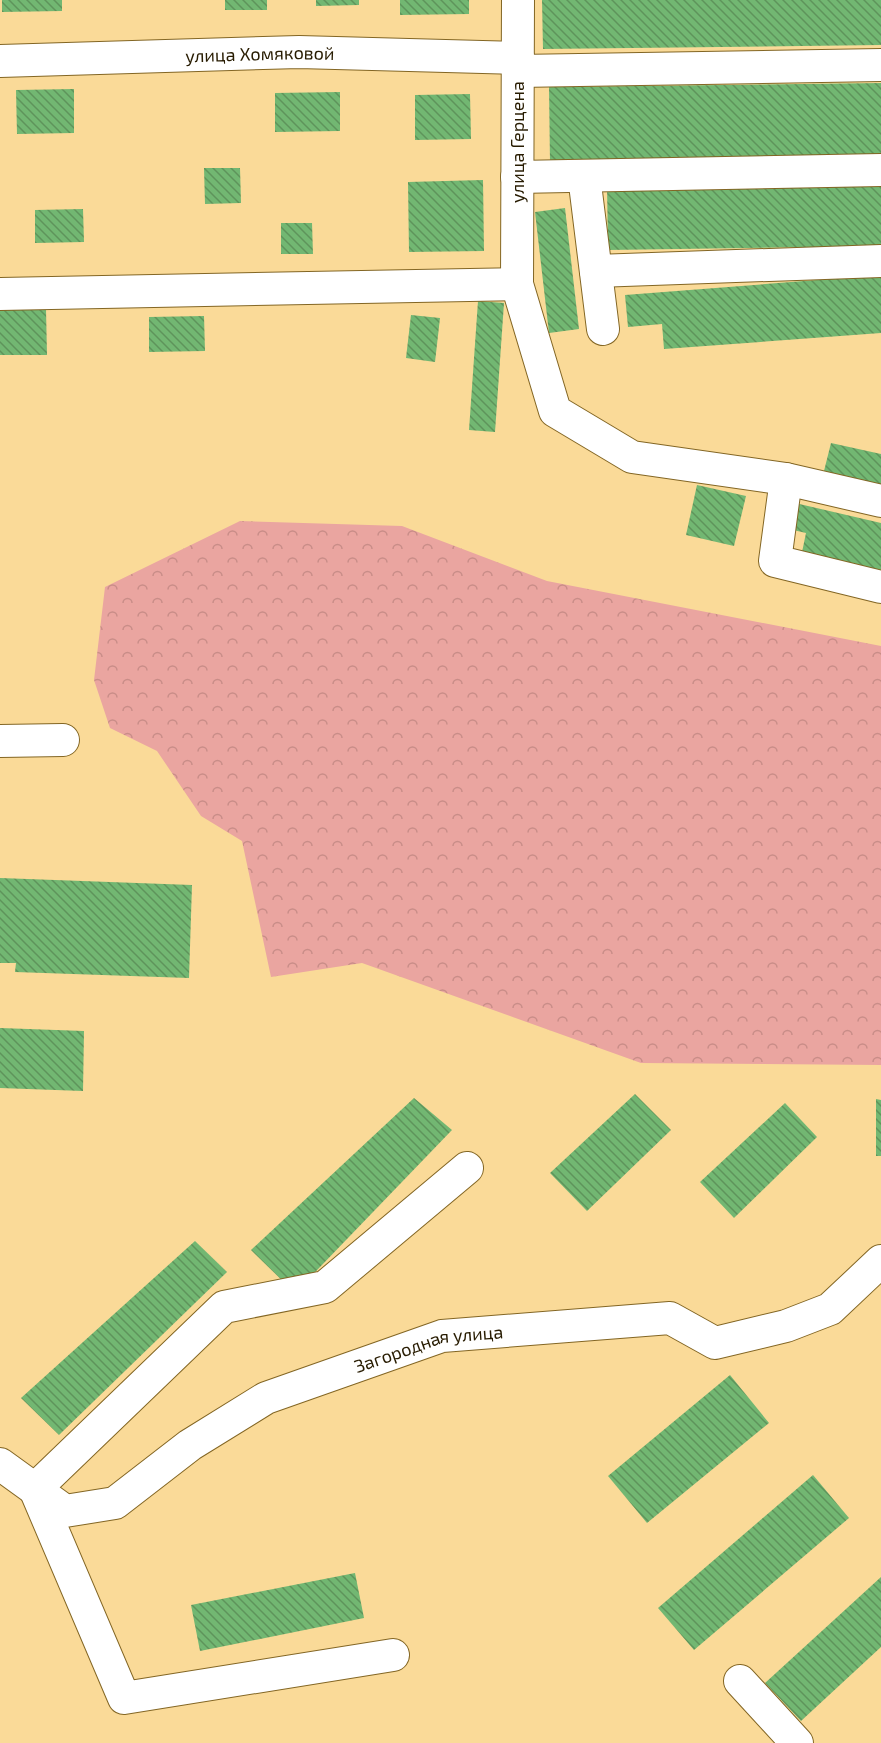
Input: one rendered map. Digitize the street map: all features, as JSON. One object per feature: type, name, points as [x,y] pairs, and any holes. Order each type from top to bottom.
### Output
[{"type":"street","name":"улица Герцена","points":[[518,0],[517,284],[555,411],[632,457],[786,479],[881,501]]},
{"type":"street","name":"улица Хомяковой","points":[[0,61],[300,52],[518,65],[881,64]]},
{"type":"street","points":[[517,177],[881,170]]},
{"type":"street","points":[[584,176],[603,329]]},
{"type":"street","points":[[596,271],[881,261]]},
{"type":"street","points":[[0,294],[517,284]]},
{"type":"street","points":[[786,479],[775,561],[881,587]]},
{"type":"street","points":[[0,741],[63,740]]},
{"type":"street","points":[[393,1654],[124,1698],[35,1489],[224,1307],[325,1287],[467,1168]]},
{"type":"street","name":"Загородная улица","points":[[0,1464],[65,1511],[115,1503],[190,1445],[266,1398],[442,1336],[670,1318],[715,1343],[786,1326],[830,1309],[881,1261]]},
{"type":"street","points":[[740,1681],[797,1743]]},
{"type":"green space","points":[[240,521],[402,526],[547,581],[881,646],[881,1065],[641,1063],[362,963],[271,977],[242,841],[201,816],[157,751],[110,728],[94,680],[105,587]]},
{"type":"building","points":[[2,0],[62,0],[62,11],[2,12]]},
{"type":"building","points":[[225,0],[267,0],[267,10],[225,10]]},
{"type":"building","points":[[316,0],[359,0],[359,5],[316,6]]},
{"type":"building","points":[[400,0],[469,0],[469,14],[400,15]]},
{"type":"building","points":[[542,0],[881,0],[881,45],[543,49]]},
{"type":"building","points":[[881,83],[881,159],[550,163],[549,87]]},
{"type":"building","points":[[74,89],[74,133],[17,134],[16,90]]},
{"type":"building","points":[[340,92],[340,131],[275,132],[275,93]]},
{"type":"building","points":[[470,94],[471,139],[415,140],[415,95]]},
{"type":"building","points":[[204,168],[240,168],[241,203],[205,204]]},
{"type":"building","points":[[483,180],[484,251],[409,252],[408,182]]},
{"type":"building","points":[[881,180],[881,246],[608,250],[607,184]]},
{"type":"building","points":[[565,208],[579,329],[549,333],[535,212]]},
{"type":"building","points":[[83,209],[84,242],[35,243],[35,210]]},
{"type":"building","points":[[281,223],[312,223],[313,254],[281,254]]},
{"type":"building","points":[[881,275],[881,333],[664,349],[662,324],[628,327],[625,295]]},
{"type":"building","points":[[478,301],[504,303],[495,432],[469,430]]},
{"type":"building","points":[[46,309],[47,355],[0,355],[0,310]]},
{"type":"building","points":[[411,315],[440,318],[435,362],[406,358]]},
{"type":"building","points":[[204,316],[205,351],[149,352],[149,317]]},
{"type":"building","points":[[831,443],[881,454],[881,485],[824,471]]},
{"type":"building","points":[[697,485],[746,496],[734,546],[686,535]]},
{"type":"building","points":[[795,503],[881,523],[881,576],[801,557],[806,533],[789,529]]},
{"type":"building","points":[[0,878],[192,885],[189,978],[15,972],[16,963],[0,963]]},
{"type":"building","points":[[0,1028],[84,1031],[83,1091],[0,1088]]},
{"type":"building","points":[[635,1094],[671,1130],[587,1211],[550,1173]]},
{"type":"building","points":[[414,1098],[452,1130],[295,1293],[251,1250]]},
{"type":"building","points":[[876,1099],[881,1100],[881,1156],[876,1156]]},
{"type":"building","points":[[785,1103],[817,1137],[734,1218],[700,1182]]},
{"type":"building","points":[[195,1241],[227,1272],[59,1435],[21,1398]]},
{"type":"building","points":[[730,1375],[769,1423],[647,1523],[608,1476]]},
{"type":"building","points":[[813,1475],[849,1518],[694,1650],[658,1608]]},
{"type":"building","points":[[355,1573],[364,1618],[200,1651],[191,1605]]},
{"type":"building","points":[[881,1577],[881,1647],[801,1721],[765,1683]]}]
